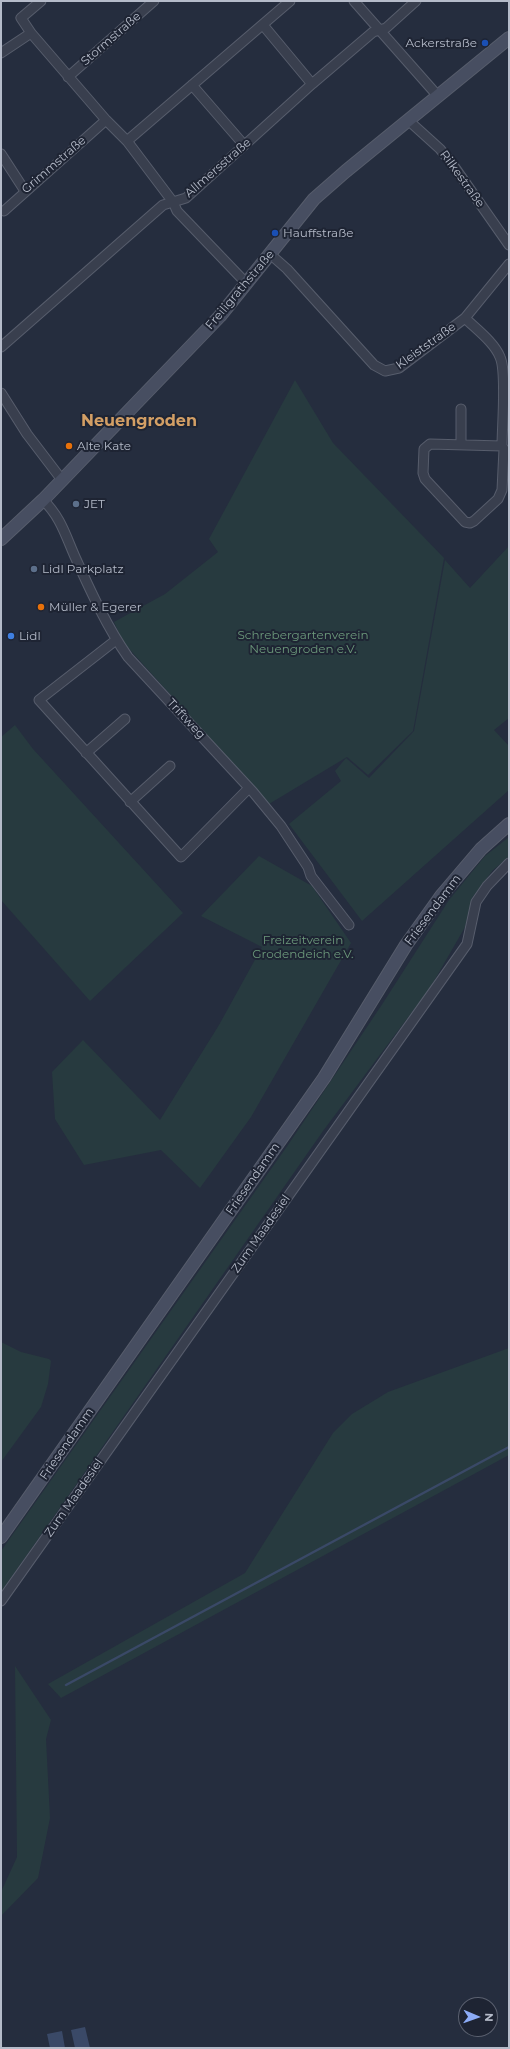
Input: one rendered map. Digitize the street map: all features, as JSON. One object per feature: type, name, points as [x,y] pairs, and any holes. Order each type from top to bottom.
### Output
[{"type":"main road","name":"Freiligrathstraße","points":[[1,539],[43,500],[209,327],[247,284],[314,199],[437,95],[509,38]]},
{"type":"main road","name":"Friesendamm","points":[[1,1538],[324,1078],[406,945],[441,896],[481,849],[509,824]]},
{"type":"street","points":[[40,1],[21,18],[31,33],[106,120],[127,141],[173,202],[177,211],[247,284]]},
{"type":"street","name":"Stormstraße","points":[[68,77],[154,1]]},
{"type":"street","points":[[127,141],[290,1]]},
{"type":"street","points":[[354,1],[437,95]]},
{"type":"street","name":"Allmersstraße","points":[[1,347],[163,205],[186,198],[312,84],[373,32],[386,28],[416,1]]},
{"type":"street","points":[[263,25],[312,84]]},
{"type":"street","points":[[1,53],[31,33]]},
{"type":"street","points":[[192,85],[244,146]]},
{"type":"street","name":"Grimmstraße","points":[[4,211],[106,120]]},
{"type":"street","name":"Rilkestraße","points":[[408,120],[444,155],[509,245]]},
{"type":"street","points":[[1,154],[25,191]]},
{"type":"street","name":"Kleiststraße","points":[[270,254],[287,269],[374,365],[385,371],[399,368],[465,318],[509,264]]},
{"type":"street","points":[[465,318],[493,345],[500,356],[503,369],[505,448],[502,490],[498,499],[470,523],[465,522],[445,502],[426,479],[423,473],[424,449],[430,444],[505,448]]},
{"type":"street","points":[[1,393],[27,434],[62,480]]},
{"type":"street","points":[[461,445],[462,409]]},
{"type":"street","name":"Triftweg","points":[[43,500],[59,518],[76,559],[116,640],[128,657],[249,788],[281,826],[308,867],[311,876],[349,925]]},
{"type":"street","points":[[116,640],[39,700],[130,802],[181,858],[249,788]]},
{"type":"street","points":[[86,753],[125,719]]},
{"type":"street","points":[[130,802],[170,766]]},
{"type":"street","name":"Zum Maadesiel","points":[[1,1601],[467,944],[476,902],[487,886],[509,863]]},
{"type":"green space","name":"Schrebergartenverein Neuengroden e.V.","points":[[295,380],[333,443],[444,558],[413,731],[368,775],[347,757],[269,804],[123,642],[114,622],[165,594],[218,552],[209,539]]},
{"type":"green space","points":[[509,546],[509,718],[494,730],[509,746],[509,790],[362,921],[289,824],[341,781],[335,771],[346,758],[369,778],[414,731],[445,560],[470,588]]},
{"type":"green space","points":[[15,725],[33,749],[183,913],[90,1001],[1,900],[1,737]]},
{"type":"green space","points":[[509,837],[509,857],[493,870],[472,898],[465,927],[430,988],[323,1131],[1,1592],[1,1551],[288,1145],[383,1003],[449,900],[485,856]]},
{"type":"green space","name":"Freizeitverein Grodendeich e.V.","points":[[259,856],[312,886],[351,943],[251,1117],[200,1188],[161,1150],[84,1165],[55,1119],[52,1072],[83,1040],[160,1120],[219,1025],[262,947],[201,916]]},
{"type":"green space","points":[[1,1342],[21,1352],[49,1359],[51,1361],[48,1384],[41,1407],[1,1462]]},
{"type":"green space","points":[[509,1348],[509,1455],[61,1698],[48,1684],[245,1573],[333,1433],[352,1414],[388,1392]]},
{"type":"green space","points":[[15,1666],[51,1720],[46,1739],[50,1818],[38,1878],[1,1916],[1,1892],[17,1857]]},
{"type":"water","points":[[85,2027],[90,2048],[75,2048],[71,2030]]},
{"type":"water","points":[[62,2031],[65,2048],[50,2048],[47,2034]]},
{"type":"waterway","points":[[66,1685],[509,1447]]},
{"type":"place","name":"Ackerstraße","points":[[485,43]]},
{"type":"place","name":"Hauffstraße","points":[[275,233]]},
{"type":"place","name":"Alte Kate","points":[[69,446]]},
{"type":"place","name":"JET","points":[[76,504]]},
{"type":"place","name":"Lidl Parkplatz","points":[[34,569]]},
{"type":"place","name":"Müller & Egerer","points":[[41,607]]},
{"type":"place","name":"Lidl","points":[[11,636]]},
{"type":"district","name":"Neuengroden","points":[[139,421]]}]
